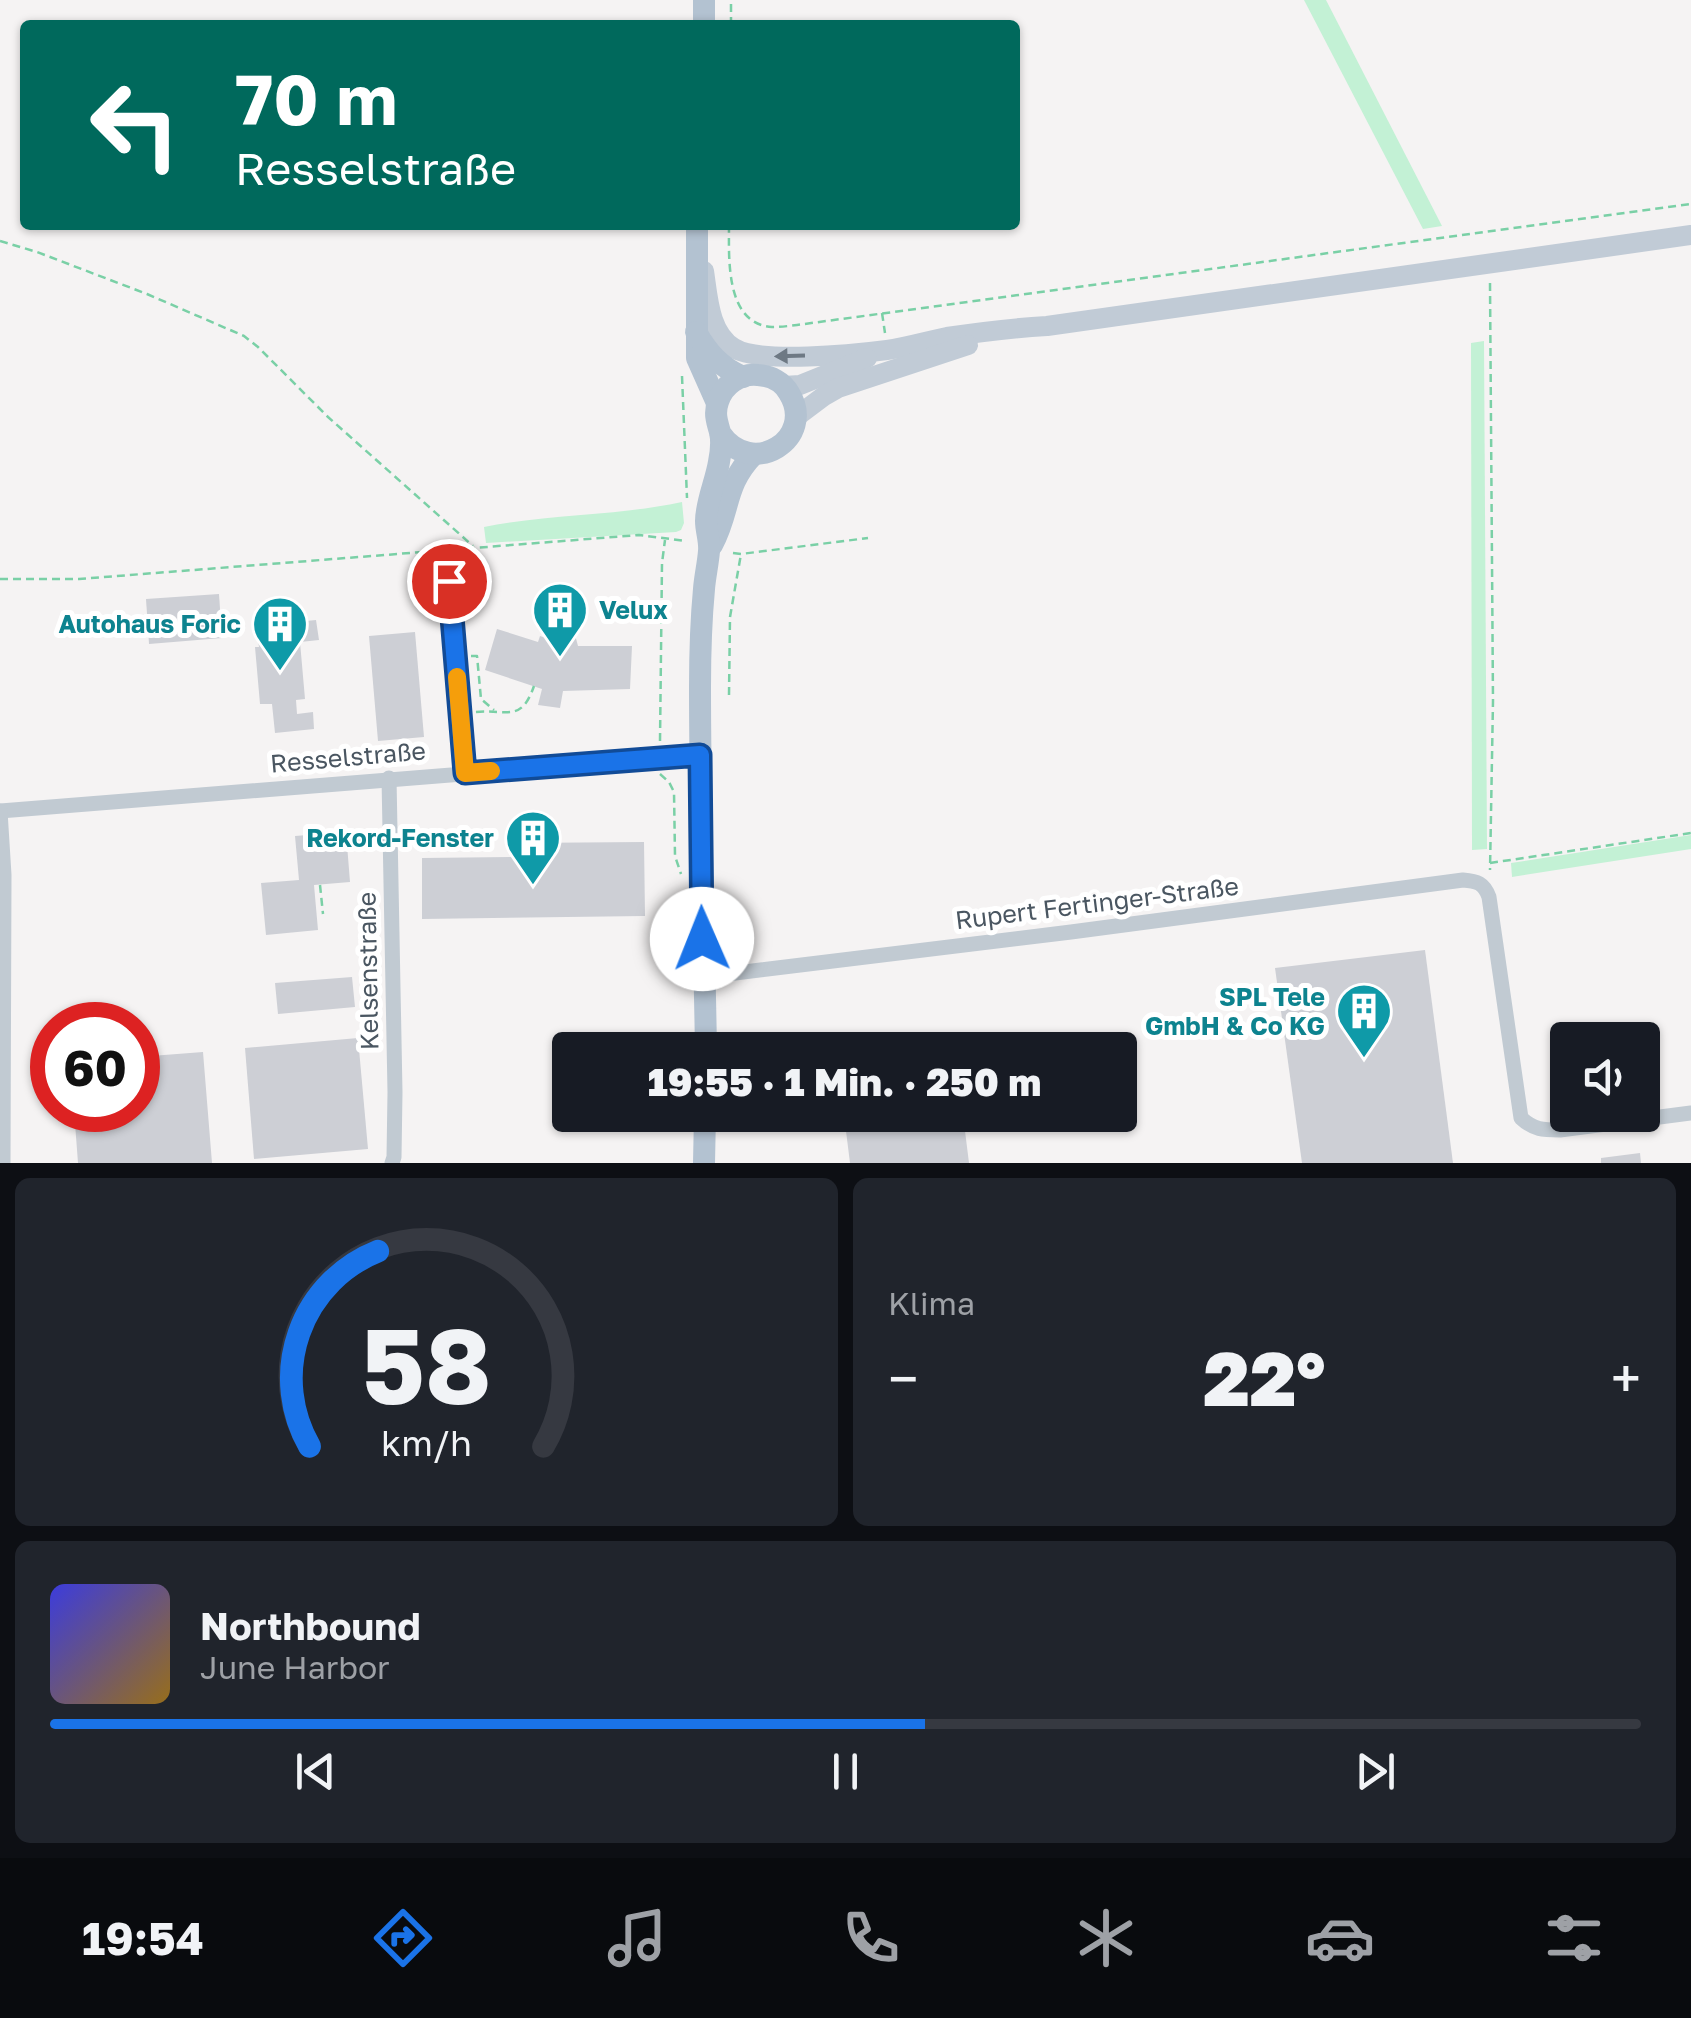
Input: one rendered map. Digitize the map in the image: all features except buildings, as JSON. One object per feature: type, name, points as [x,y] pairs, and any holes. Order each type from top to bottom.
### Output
[{"type":"main road","points":[[697,230],[697,358],[717,403],[720,433],[719,462],[706,518],[710,549]]},
{"type":"main road","points":[[698,230],[713,320],[724,341],[753,355],[770,356],[888,350],[946,338],[1691,235]]},
{"type":"main road","points":[[796,416],[824,396],[865,378],[971,344],[1047,326]]},
{"type":"main road","points":[[696,330],[719,363],[743,376]]},
{"type":"main road","points":[[784,386],[800,385],[888,350]]},
{"type":"main road","points":[[717,403],[728,386],[743,376],[760,375],[784,386],[795,406],[791,434],[772,451],[739,451],[720,433]]},
{"type":"main road","points":[[705,1032],[700,755],[704,588],[710,549],[733,482],[754,454]]},
{"type":"main road","points":[[704,1163],[705,1132]]},
{"type":"street","points":[[449,581],[465,773]]},
{"type":"street","name":"Resselstraße","points":[[0,811],[700,755]]},
{"type":"street","name":"Kelsenstraße","points":[[389,778],[395,1092],[392,1163]]},
{"type":"street","points":[[0,811],[4,875],[3,1163]]},
{"type":"street","name":"Rupert Fertinger-Straße","points":[[703,978],[1463,880],[1486,891]]},
{"type":"street","points":[[1486,891],[1522,1118],[1541,1130],[1560,1130],[1691,1112]]},
{"type":"path","points":[[730,230],[729,261],[736,297],[749,318],[770,327],[1691,204]]},
{"type":"path","points":[[0,241],[147,294],[244,336],[474,547]]},
{"type":"path","points":[[1486,891],[1490,872],[1492,680],[1490,263]]},
{"type":"path","points":[[681,366],[688,510]]},
{"type":"path","points":[[0,579],[68,580],[639,535],[665,538],[660,776],[674,792],[674,856],[684,882]]},
{"type":"path","points":[[710,549],[741,554],[868,538]]},
{"type":"path","points":[[729,696],[730,616],[741,554]]},
{"type":"path","points":[[455,657],[477,656],[481,699],[495,710]]},
{"type":"path","points":[[460,713],[509,713],[527,703],[534,686]]},
{"type":"path","points":[[1490,863],[1691,832]]},
{"type":"path","points":[[320,885],[323,914]]},
{"type":"green space","points":[[1304,0],[1326,0],[1442,226],[1423,229]]},
{"type":"green space","points":[[1484,341],[1487,849],[1472,850],[1471,343]]},
{"type":"green space","points":[[682,502],[684,523],[676,532],[486,543],[484,527]]},
{"type":"green space","points":[[1691,835],[1691,849],[1512,877],[1511,863]]},
{"type":"slow traffic","points":[[457,677],[465,773],[491,771]]},
{"type":"place","name":"Velux","points":[[560,659]]},
{"type":"place","name":"Autohaus Foric","points":[[280,673]]},
{"type":"place","name":"Rekord-Fenster","points":[[533,887]]},
{"type":"place","name":"SPL Tele GmbH & Co KG","points":[[1364,1060]]},
{"type":"route","points":[[449,581],[465,773],[700,755],[702,939]]}]
